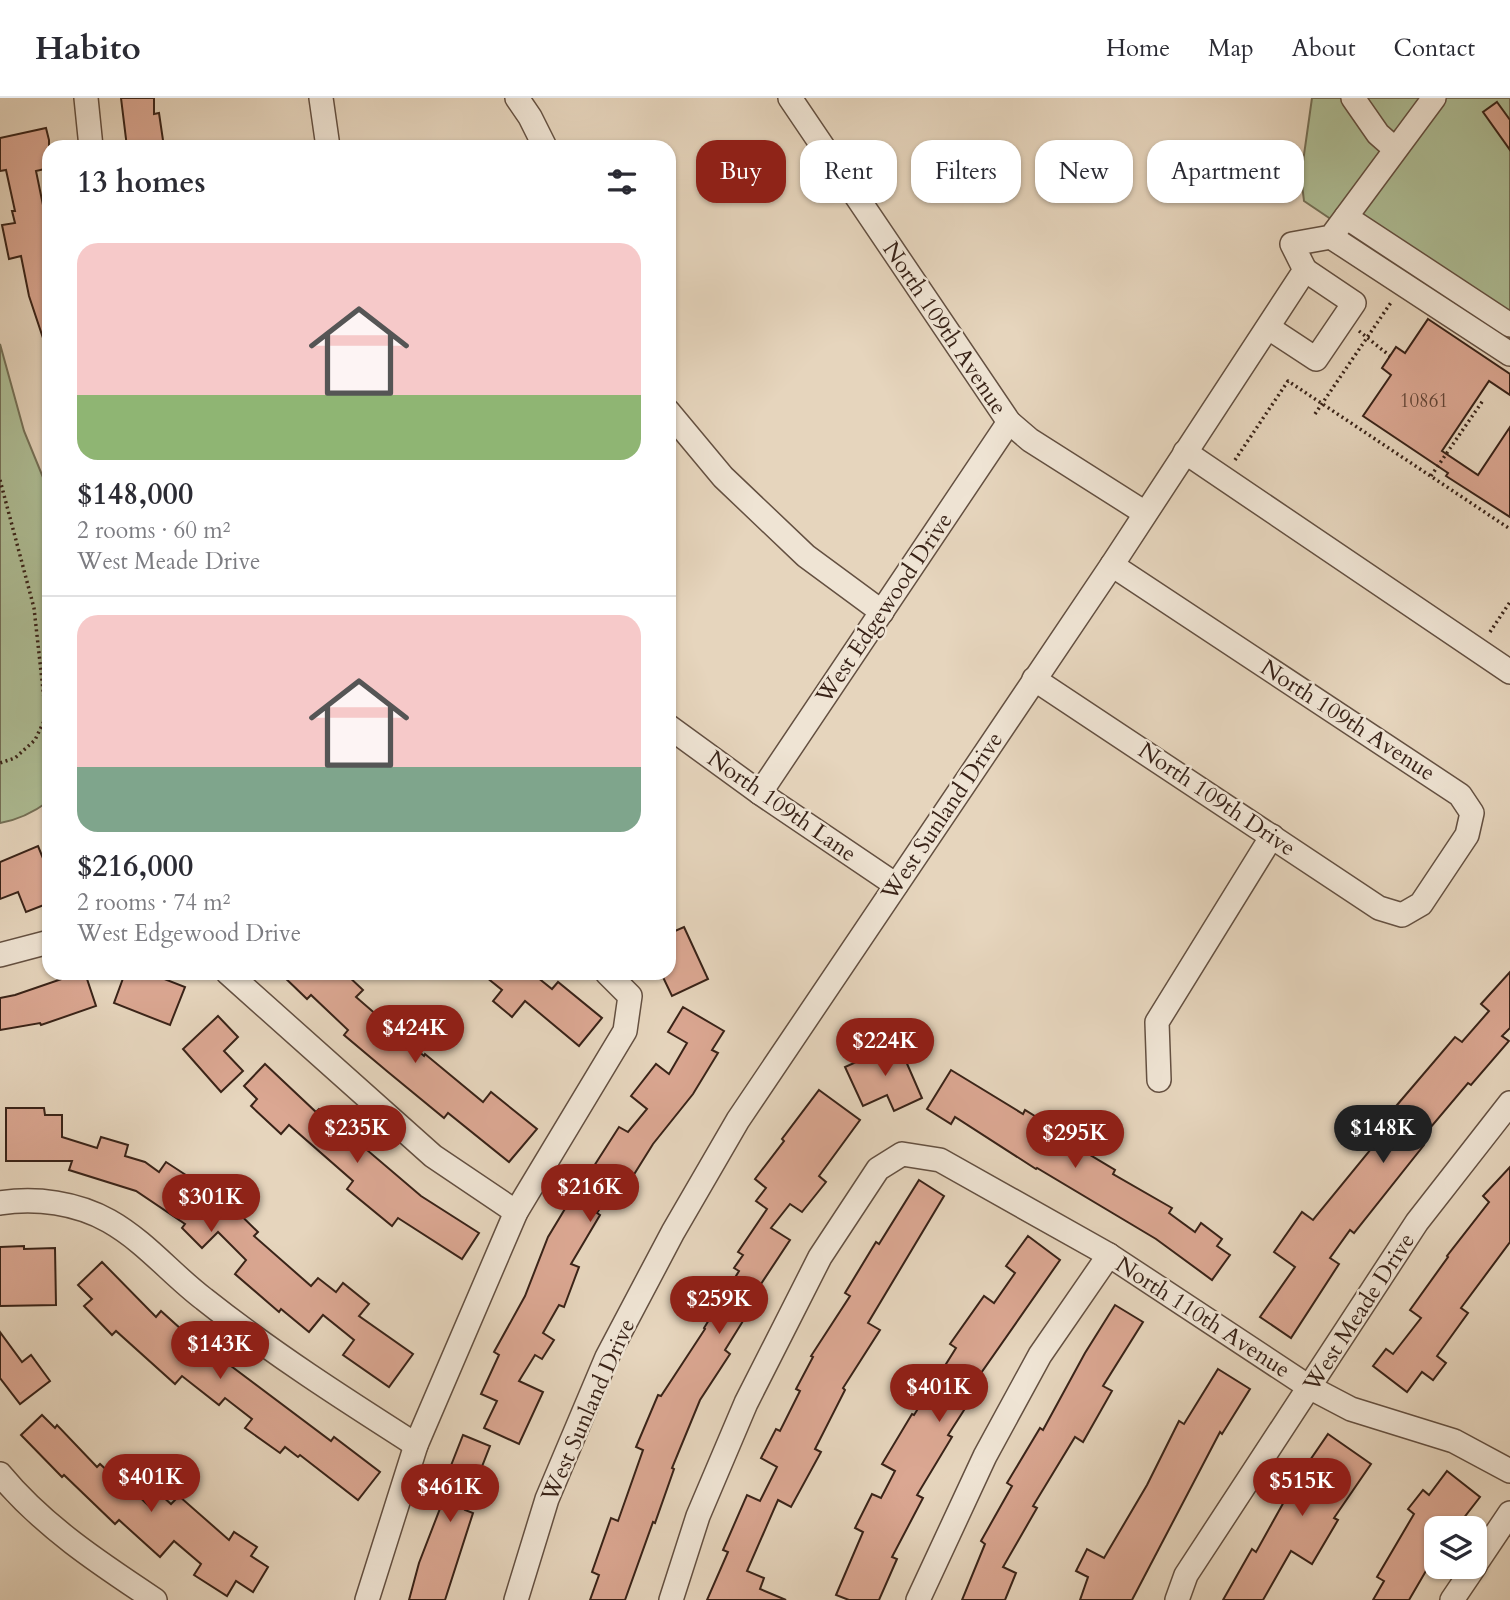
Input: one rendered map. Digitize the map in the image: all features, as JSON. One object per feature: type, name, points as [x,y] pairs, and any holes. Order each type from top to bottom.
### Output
[{"type":"street","points":[[86,98],[90,140]]},
{"type":"street","points":[[321,98],[327,140]]},
{"type":"street","points":[[517,98],[542,140]]},
{"type":"street","name":"North 109th Avenue","points":[[790,98],[1009,422],[1030,440],[1145,513]]},
{"type":"street","points":[[1353,98],[1378,134],[1395,149]]},
{"type":"street","points":[[1269,328],[1316,359],[1354,303],[1305,271],[1292,244],[1331,237],[1434,98]]},
{"type":"street","points":[[1346,217],[1510,325]]},
{"type":"street","points":[[1331,237],[1510,354]]},
{"type":"street","name":"West Sunland Drive","points":[[516,1600],[547,1499],[607,1357],[673,1232],[738,1120],[1112,565],[1305,271]]},
{"type":"street","points":[[676,421],[723,477],[797,547],[882,611]]},
{"type":"street","name":"West Edgewood Drive","points":[[760,793],[1009,422]]},
{"type":"street","points":[[1185,452],[1510,672]]},
{"type":"street","name":"North 109th Avenue","points":[[1112,565],[1460,795],[1472,813],[1467,835],[1421,904],[1402,915]]},
{"type":"street","name":"North 109th Drive","points":[[1034,679],[1379,908],[1402,915]]},
{"type":"street","name":"North 109th Lane","points":[[676,732],[760,793],[896,885]]},
{"type":"street","points":[[1159,1080],[1157,1022],[1272,836]]},
{"type":"street","points":[[0,955],[42,944]]},
{"type":"street","points":[[236,980],[433,1156],[516,1212]]},
{"type":"street","points":[[367,1600],[416,1445],[516,1212],[625,1031],[630,996],[614,980]]},
{"type":"street","name":"West Meade Drive","points":[[1177,1600],[1186,1575],[1417,1222],[1510,1104]]},
{"type":"street","name":"North 110th Avenue","points":[[671,1600],[698,1516],[746,1403],[820,1257],[878,1169],[902,1154],[940,1160],[1109,1255],[1310,1387],[1351,1409],[1454,1441],[1510,1471]]},
{"type":"street","points":[[0,1203],[41,1201],[73,1206],[108,1221],[146,1246],[202,1298],[298,1370],[416,1445]]},
{"type":"street","points":[[918,1600],[985,1456],[1040,1355],[1109,1255]]},
{"type":"street","points":[[0,1474],[16,1493],[91,1558],[155,1600]]},
{"type":"street","points":[[1487,1548],[1510,1513]]},
{"type":"street","points":[[1452,1600],[1466,1579]]},
{"type":"path","points":[[1314,414],[1392,301]]},
{"type":"path","points":[[1343,320],[1369,337],[1390,356]]},
{"type":"path","points":[[1234,462],[1288,381],[1510,529]]},
{"type":"path","points":[[1431,476],[1483,399]]},
{"type":"path","points":[[0,480],[34,608],[42,681]]},
{"type":"path","points":[[1489,633],[1510,602]]},
{"type":"path","points":[[0,763],[15,758],[35,740],[42,725]]},
{"type":"green space","points":[[1312,98],[1510,98],[1510,340],[1304,201],[1304,155]]},
{"type":"green space","points":[[0,344],[24,431],[42,475],[42,806],[26,815],[0,823]]},
{"type":"building","points":[[121,98],[154,98],[154,114],[159,113],[163,140],[126,140]]},
{"type":"building","points":[[1497,102],[1510,120],[1510,150],[1483,112]]},
{"type":"building","points":[[46,128],[49,140],[42,140],[42,170],[36,171],[42,200],[42,335],[29,296],[21,256],[9,259],[2,225],[15,223],[12,211],[15,211],[6,170],[0,171],[0,138]]},
{"type":"building","points":[[1428,319],[1510,374],[1510,395],[1489,381],[1442,451],[1478,475],[1510,427],[1510,517],[1446,476],[1448,473],[1363,416],[1391,375],[1382,368],[1396,347],[1405,353]]},
{"type":"building","points":[[38,846],[42,856],[42,906],[26,912],[18,892],[0,899],[0,862]]},
{"type":"building","points":[[684,927],[708,979],[672,996],[664,980],[676,980],[676,930]]},
{"type":"building","points":[[1510,972],[1510,1028],[1502,1036],[1509,1041],[1471,1085],[1468,1083],[1419,1141],[1424,1145],[1354,1233],[1350,1230],[1330,1258],[1339,1264],[1291,1338],[1260,1317],[1295,1267],[1274,1252],[1302,1212],[1313,1220],[1403,1110],[1397,1105],[1455,1037],[1462,1042],[1489,1011],[1481,1004]]},
{"type":"building","points":[[59,980],[87,980],[96,1006],[41,1025],[40,1023],[0,1030],[0,998]]},
{"type":"building","points":[[122,980],[167,980],[185,987],[170,1025],[114,1003]]},
{"type":"building","points":[[287,980],[352,980],[363,990],[356,997],[424,1056],[425,1054],[483,1102],[491,1092],[537,1129],[509,1162],[448,1113],[444,1118],[344,1035],[348,1030],[311,995],[307,999]]},
{"type":"building","points":[[490,980],[541,980],[552,989],[558,982],[602,1018],[579,1046],[525,1001],[512,1017],[493,1001],[502,990]]},
{"type":"building","points":[[683,1007],[724,1031],[712,1050],[718,1053],[693,1094],[653,1144],[623,1192],[614,1186],[571,1264],[579,1267],[564,1307],[559,1305],[543,1333],[554,1340],[542,1359],[535,1355],[519,1381],[543,1392],[519,1444],[484,1428],[497,1401],[481,1394],[499,1355],[494,1352],[525,1296],[548,1237],[583,1179],[585,1180],[619,1127],[628,1132],[647,1109],[631,1096],[656,1064],[669,1074],[687,1043],[668,1032]]},
{"type":"building","points":[[218,1016],[238,1037],[224,1051],[243,1071],[221,1092],[183,1049]]},
{"type":"building","points":[[898,1043],[922,1098],[894,1111],[887,1095],[863,1106],[845,1067]]},
{"type":"building","points":[[265,1064],[316,1112],[319,1109],[421,1196],[479,1233],[462,1259],[398,1218],[392,1226],[347,1189],[353,1181],[289,1125],[281,1134],[251,1106],[257,1099],[244,1086]]},
{"type":"building","points":[[951,1070],[1023,1114],[1025,1110],[1059,1131],[1057,1135],[1115,1170],[1113,1174],[1172,1208],[1169,1213],[1195,1232],[1201,1223],[1222,1239],[1217,1246],[1230,1255],[1212,1280],[1156,1239],[1036,1169],[955,1117],[951,1124],[927,1109]]},
{"type":"building","points":[[819,1090],[860,1120],[819,1176],[826,1182],[802,1212],[790,1204],[771,1228],[790,1240],[757,1290],[761,1292],[725,1350],[730,1354],[700,1400],[672,1468],[674,1469],[655,1523],[653,1522],[625,1600],[590,1600],[599,1575],[592,1572],[611,1518],[618,1521],[643,1450],[636,1447],[658,1395],[661,1396],[705,1329],[739,1271],[734,1268],[743,1255],[738,1252],[767,1209],[756,1201],[766,1188],[755,1179]]},
{"type":"building","points":[[6,1108],[44,1108],[45,1115],[62,1115],[62,1137],[97,1148],[101,1137],[128,1145],[125,1156],[145,1162],[159,1172],[166,1162],[215,1194],[217,1192],[258,1232],[254,1236],[311,1286],[318,1278],[336,1292],[343,1283],[369,1304],[359,1316],[413,1354],[389,1387],[343,1355],[354,1340],[323,1315],[309,1332],[281,1309],[279,1312],[235,1274],[246,1260],[218,1232],[202,1248],[182,1228],[185,1224],[136,1191],[69,1170],[72,1161],[6,1161]]},
{"type":"building","points":[[1510,1167],[1510,1242],[1461,1308],[1468,1313],[1437,1356],[1446,1363],[1433,1380],[1422,1372],[1407,1392],[1373,1366],[1386,1349],[1393,1354],[1421,1318],[1410,1310],[1489,1202],[1483,1196]]},
{"type":"building","points":[[919,1180],[944,1196],[868,1323],[880,1330],[843,1388],[845,1390],[815,1449],[821,1452],[791,1507],[778,1500],[747,1571],[764,1578],[760,1589],[786,1600],[707,1600],[728,1552],[723,1550],[747,1495],[760,1501],[777,1467],[761,1458],[776,1429],[780,1431],[800,1391],[796,1389],[813,1357],[811,1356],[850,1296],[845,1293],[876,1242],[879,1244]]},
{"type":"building","points":[[1028,1236],[1060,1260],[979,1376],[984,1379],[948,1435],[952,1437],[917,1495],[923,1498],[892,1557],[897,1559],[879,1600],[849,1600],[836,1595],[863,1532],[855,1528],[872,1494],[881,1498],[895,1471],[882,1464],[956,1348],[950,1344],[984,1296],[994,1303],[1015,1273],[1006,1266]]},
{"type":"building","points":[[24,1246],[24,1249],[55,1248],[56,1305],[0,1306],[0,1247]]},
{"type":"building","points":[[102,1262],[156,1317],[161,1311],[212,1357],[215,1354],[331,1441],[334,1437],[380,1472],[358,1500],[300,1455],[298,1457],[285,1447],[280,1453],[245,1428],[252,1419],[225,1398],[219,1405],[182,1376],[175,1384],[116,1331],[112,1335],[84,1306],[92,1299],[78,1285]]},
{"type":"building","points":[[1115,1305],[1143,1322],[1103,1386],[1112,1391],[1083,1442],[1075,1437],[1033,1506],[1037,1508],[1003,1567],[1016,1573],[1005,1600],[962,1600],[985,1544],[981,1541],[1012,1486],[1007,1483],[1040,1428],[1043,1430]]},
{"type":"building","points":[[0,1332],[22,1362],[31,1355],[50,1381],[20,1404],[0,1378]]},
{"type":"building","points":[[1218,1369],[1250,1389],[1222,1434],[1220,1432],[1132,1600],[1080,1600],[1088,1577],[1076,1571],[1087,1549],[1104,1558],[1147,1485],[1179,1421],[1184,1424]]},
{"type":"building","points":[[42,1415],[55,1428],[57,1425],[97,1467],[100,1464],[111,1474],[117,1467],[133,1482],[129,1487],[150,1507],[161,1495],[171,1504],[179,1496],[229,1540],[234,1532],[257,1547],[251,1556],[268,1567],[253,1592],[236,1581],[227,1596],[194,1575],[201,1564],[174,1541],[160,1557],[119,1520],[115,1524],[64,1475],[62,1477],[21,1435]]},
{"type":"building","points":[[1328,1434],[1371,1464],[1334,1518],[1338,1520],[1312,1564],[1291,1551],[1263,1600],[1223,1600],[1252,1549],[1256,1552],[1295,1482]]},
{"type":"building","points":[[463,1435],[490,1446],[465,1510],[473,1513],[445,1600],[409,1600],[419,1563],[446,1493],[441,1491]]},
{"type":"building","points":[[1447,1471],[1480,1497],[1465,1516],[1424,1516],[1424,1574],[1409,1600],[1373,1600],[1384,1581],[1377,1577],[1414,1514],[1408,1509],[1423,1490],[1429,1495]]}]
